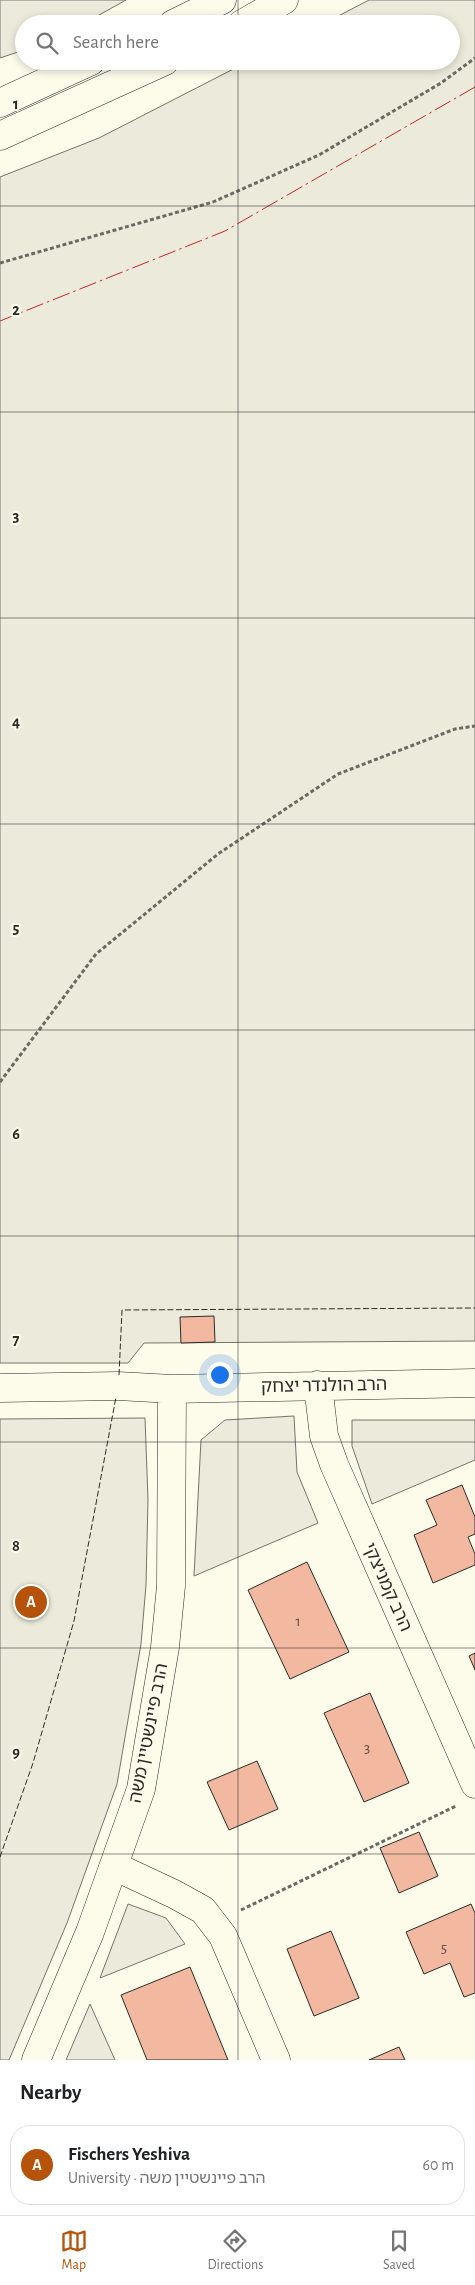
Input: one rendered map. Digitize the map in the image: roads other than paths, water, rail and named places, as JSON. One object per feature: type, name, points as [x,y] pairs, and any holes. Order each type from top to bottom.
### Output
[{"type":"street","points":[[191,15],[222,0]]},
{"type":"street","points":[[258,15],[284,0]]},
{"type":"street","points":[[0,102],[71,70]]},
{"type":"street","points":[[0,136],[145,70]]},
{"type":"street","name":"הרב הולנדר יצחק","points":[[0,1388],[118,1386],[172,1389],[475,1383]]},
{"type":"street","name":"הרב קמניצקי","points":[[318,1385],[324,1436],[334,1464],[475,1784]]},
{"type":"street","name":"הרב פיינשטיין משה","points":[[36,2060],[90,1932],[140,1789],[165,1647],[171,1586],[172,1389]]},
{"type":"street","points":[[114,1866],[203,1910],[223,1936],[276,2060]]},
{"type":"place","name":"Fischers Yeshiva","points":[[31,1602]]}]
